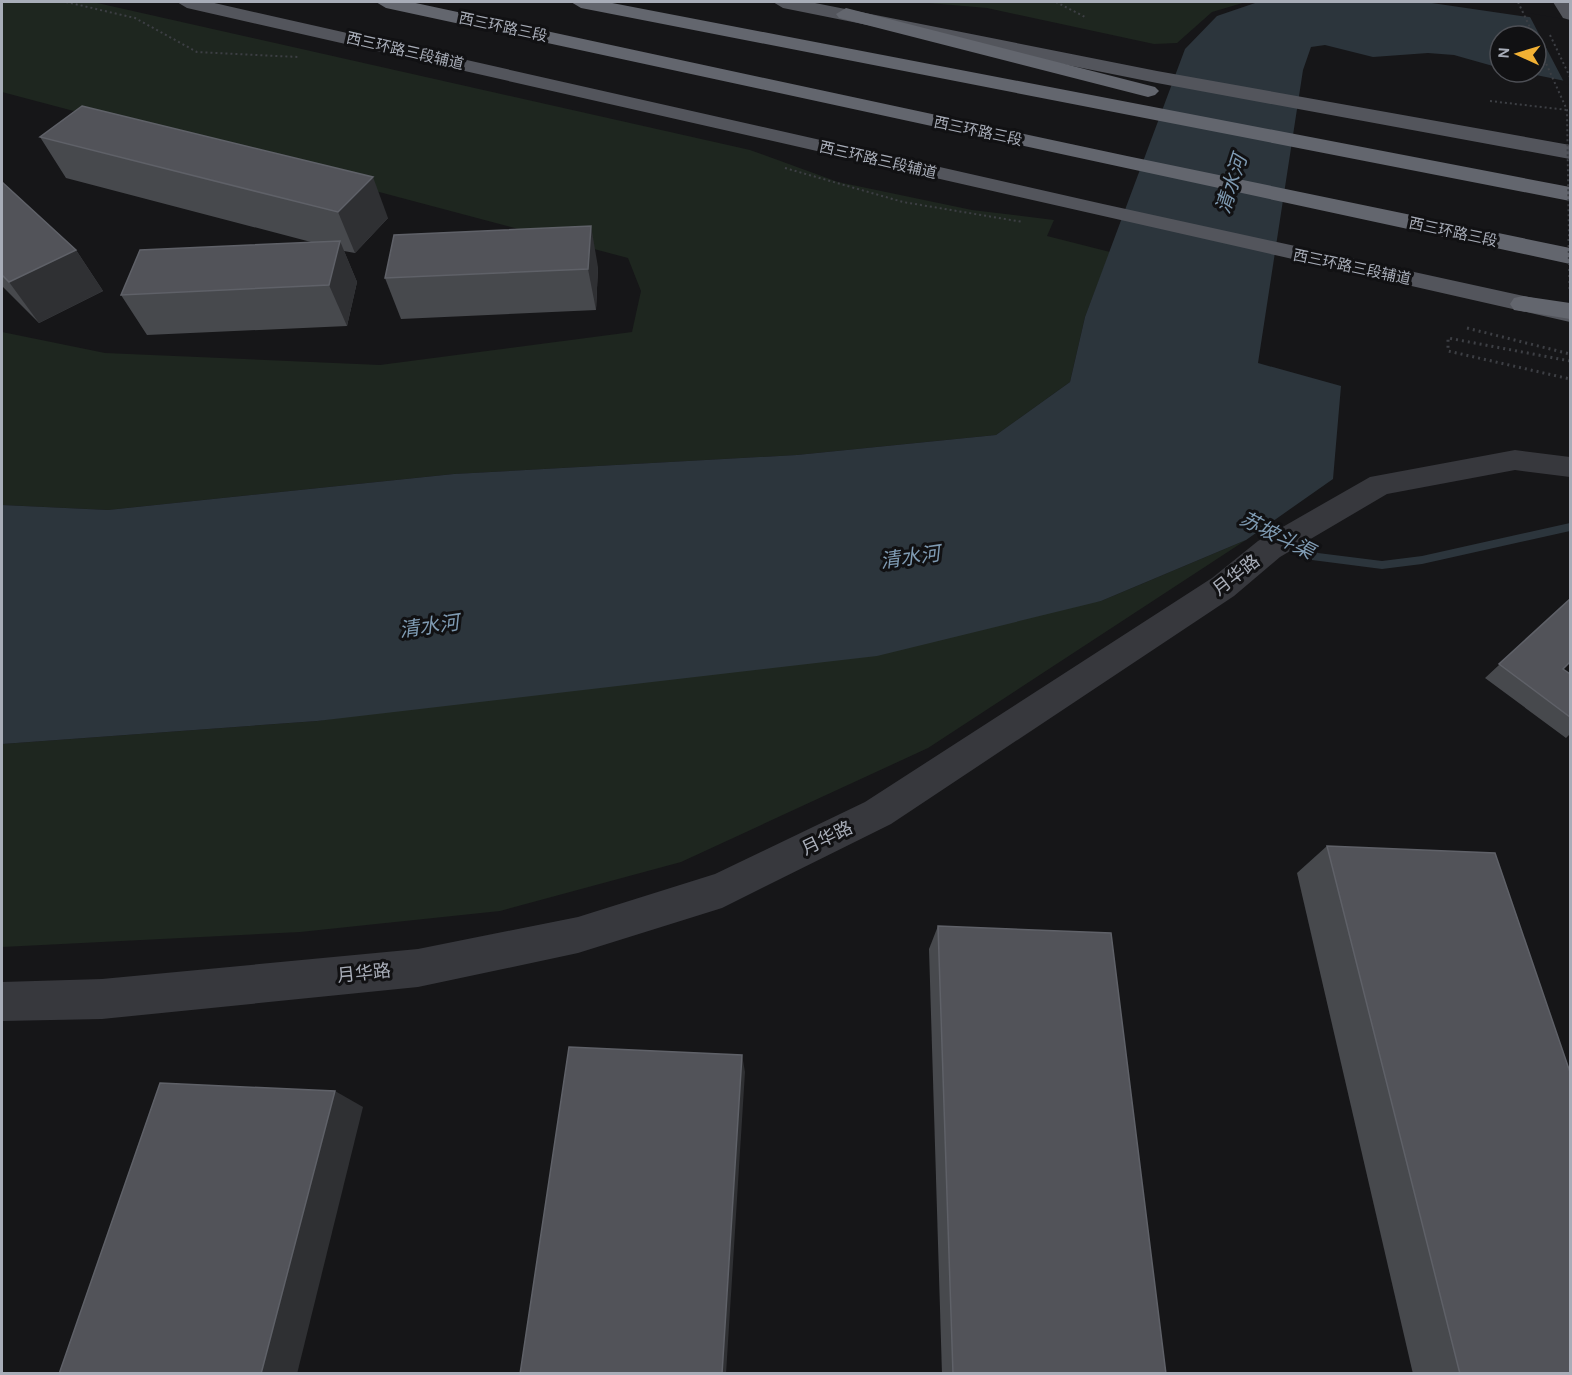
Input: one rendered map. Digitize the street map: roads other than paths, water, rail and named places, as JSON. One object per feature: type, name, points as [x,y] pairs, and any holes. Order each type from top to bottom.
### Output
[{"type":"highway","name":"西三环路三段","points":[[386,2],[1127,164],[1570,256]]},
{"type":"highway","points":[[580,2],[747,36],[1151,93]]},
{"type":"highway","points":[[846,14],[1151,93],[1310,125],[1559,191]]},
{"type":"highway","points":[[1523,304],[1570,313]]},
{"type":"main road","name":"西三环路三段辅道","points":[[187,2],[1103,211],[1523,304]]},
{"type":"main road","points":[[783,2],[846,14]]},
{"type":"main road","points":[[1563,2],[1570,14]]},
{"type":"main road","points":[[1151,93],[1310,125],[1570,152]]},
{"type":"street","name":"月华路","points":[[2,1002],[102,999],[418,968],[578,935],[722,890],[878,813],[1222,587],[1269,549],[1380,485],[1515,460],[1570,467]]},
{"type":"water","name":"清水河","points":[[1258,2],[1425,2],[1570,23],[1570,82],[1548,77],[1548,24],[1488,24],[1488,65],[1454,55],[1428,53],[1373,57],[1325,45],[1311,47],[1303,70],[1258,363],[1341,386],[1333,479],[1246,540],[1101,601],[877,656],[317,721],[2,744],[2,505],[108,510],[454,474],[797,455],[996,435],[1070,382],[1085,317],[1185,49],[1217,16]]},
{"type":"waterway","name":"苏坡斗渠","points":[[1249,521],[1316,557],[1382,565],[1422,560],[1570,527]]}]
